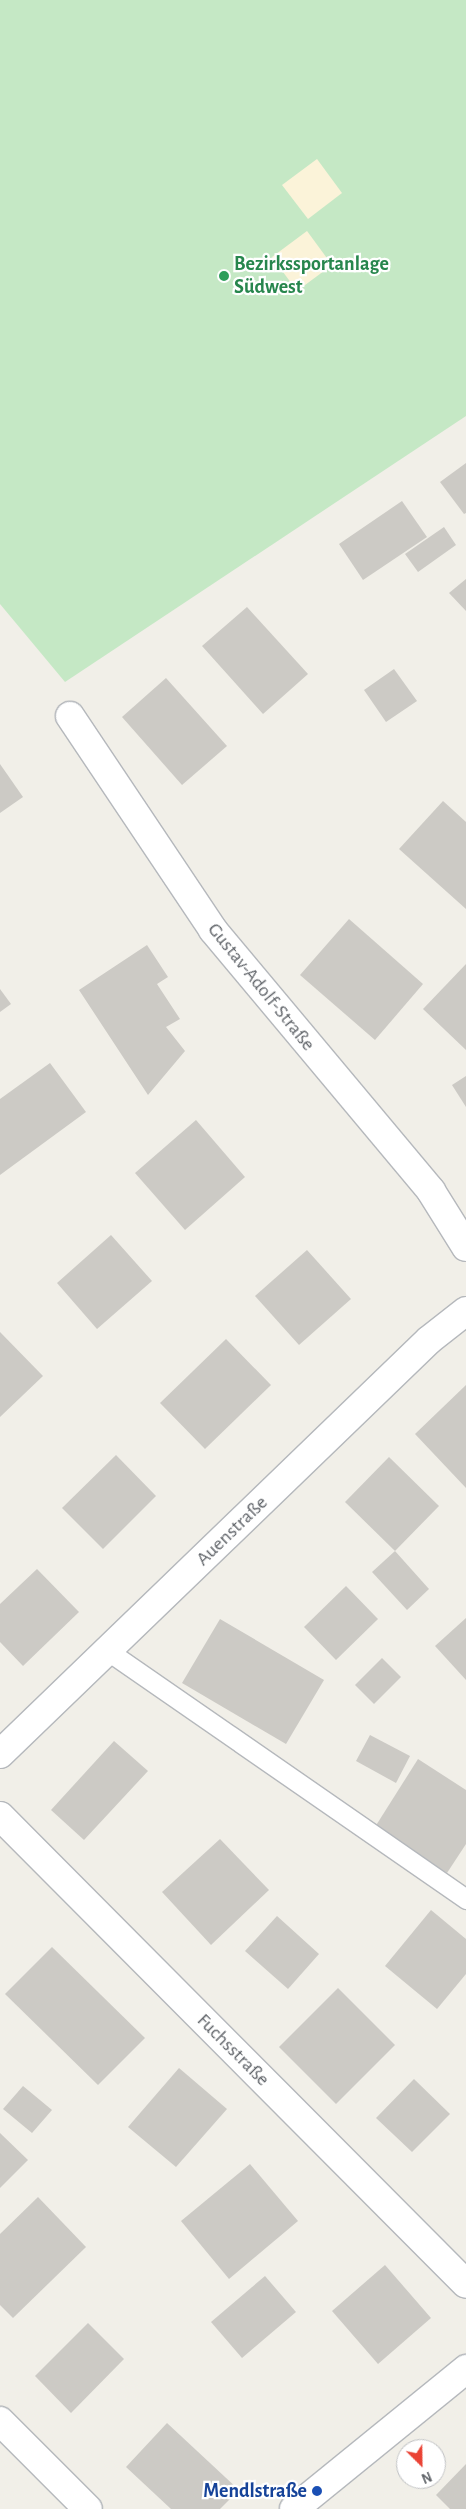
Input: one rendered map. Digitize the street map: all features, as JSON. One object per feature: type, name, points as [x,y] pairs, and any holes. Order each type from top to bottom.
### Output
[{"type":"street","name":"Gustav-Adolf-Straße","points":[[70,716],[213,930],[431,1191],[466,1247]]},
{"type":"street","name":"Auenstraße","points":[[0,1754],[429,1340],[466,1311]]},
{"type":"street","name":"Fuchsstraße","points":[[0,1816],[466,2284]]},
{"type":"street","points":[[294,2509],[466,2370]]},
{"type":"street","points":[[0,2421],[88,2509]]},
{"type":"lane","points":[[108,1650],[466,1899]]},
{"type":"green space","name":"Bezirkssportanlage Südwest","points":[[0,0],[466,0],[466,416],[65,682],[0,604]]},
{"type":"sand","points":[[317,159],[342,193],[308,219],[282,185]]},
{"type":"sand","points":[[307,231],[332,265],[297,291],[272,257]]},
{"type":"building","points":[[466,463],[466,513],[464,514],[440,482]]},
{"type":"building","points":[[402,501],[427,537],[363,580],[339,544]]},
{"type":"building","points":[[444,527],[456,545],[418,572],[405,554]]},
{"type":"building","points":[[466,579],[466,611],[449,593]]},
{"type":"building","points":[[247,607],[308,674],[263,714],[202,646]]},
{"type":"building","points":[[394,669],[417,701],[386,722],[364,690]]},
{"type":"building","points":[[166,678],[227,746],[182,785],[122,717]]},
{"type":"building","points":[[0,764],[23,797],[0,813]]},
{"type":"building","points":[[443,801],[466,822],[466,909],[399,849]]},
{"type":"building","points":[[349,919],[423,984],[375,1040],[300,975]]},
{"type":"building","points":[[147,945],[168,977],[157,984],[180,1019],[166,1027],[185,1051],[148,1095],[79,990]]},
{"type":"building","points":[[466,964],[466,1050],[423,1009]]},
{"type":"building","points":[[0,989],[11,1004],[0,1012]]},
{"type":"building","points":[[50,1063],[86,1112],[0,1175],[0,1099]]},
{"type":"building","points":[[466,1076],[466,1107],[452,1085]]},
{"type":"building","points":[[196,1120],[245,1177],[185,1230],[135,1173]]},
{"type":"building","points":[[111,1235],[152,1281],[97,1329],[57,1283]]},
{"type":"building","points":[[307,1250],[351,1299],[299,1345],[255,1296]]},
{"type":"building","points":[[0,1332],[43,1376],[0,1417]]},
{"type":"building","points":[[226,1339],[271,1385],[205,1449],[160,1403]]},
{"type":"building","points":[[466,1385],[466,1488],[415,1434]]},
{"type":"building","points":[[116,1455],[156,1496],[103,1549],[62,1508]]},
{"type":"building","points":[[389,1457],[439,1506],[395,1551],[345,1502]]},
{"type":"building","points":[[395,1551],[429,1589],[407,1610],[372,1572]]},
{"type":"building","points":[[37,1569],[79,1612],[23,1666],[0,1642],[0,1604]]},
{"type":"building","points":[[346,1586],[378,1619],[336,1660],[304,1627]]},
{"type":"building","points":[[466,1618],[466,1680],[435,1646]]},
{"type":"building","points":[[220,1619],[324,1680],[286,1744],[182,1683]]},
{"type":"building","points":[[382,1658],[401,1677],[374,1704],[355,1685]]},
{"type":"building","points":[[370,1735],[410,1756],[396,1783],[356,1761]]},
{"type":"building","points":[[114,1741],[148,1771],[84,1840],[51,1810]]},
{"type":"building","points":[[418,1759],[466,1790],[466,1844],[447,1873],[375,1827]]},
{"type":"building","points":[[220,1839],[269,1890],[211,1945],[162,1892]]},
{"type":"building","points":[[431,1910],[466,1939],[466,1974],[437,2009],[385,1966]]},
{"type":"building","points":[[277,1916],[319,1954],[288,1989],[245,1951]]},
{"type":"building","points":[[52,1947],[145,2038],[98,2085],[5,1994]]},
{"type":"building","points":[[338,1988],[395,2045],[336,2104],[279,2047]]},
{"type":"building","points":[[179,2068],[227,2109],[176,2167],[128,2127]]},
{"type":"building","points":[[414,2079],[450,2114],[412,2152],[376,2118]]},
{"type":"building","points":[[23,2086],[52,2110],[32,2133],[3,2109]]},
{"type":"building","points":[[0,2133],[28,2160],[0,2188]]},
{"type":"building","points":[[250,2164],[298,2221],[229,2279],[181,2221]]},
{"type":"building","points":[[38,2197],[86,2247],[13,2318],[0,2305],[0,2234]]},
{"type":"building","points":[[385,2265],[431,2318],[378,2364],[332,2311]]},
{"type":"building","points":[[265,2276],[296,2312],[242,2358],[211,2322]]},
{"type":"building","points":[[88,2323],[124,2359],[71,2413],[35,2376]]},
{"type":"building","points":[[167,2423],[239,2490],[220,2509],[171,2509],[126,2467]]},
{"type":"building","points":[[466,2464],[466,2509],[450,2509],[436,2495],[442,2489],[446,2489],[446,2485]]},
{"type":"place","name":"Bezirkssportanlage Südwest","points":[[224,276]]},
{"type":"place","name":"Mendlstraße","points":[[317,2491]]}]
